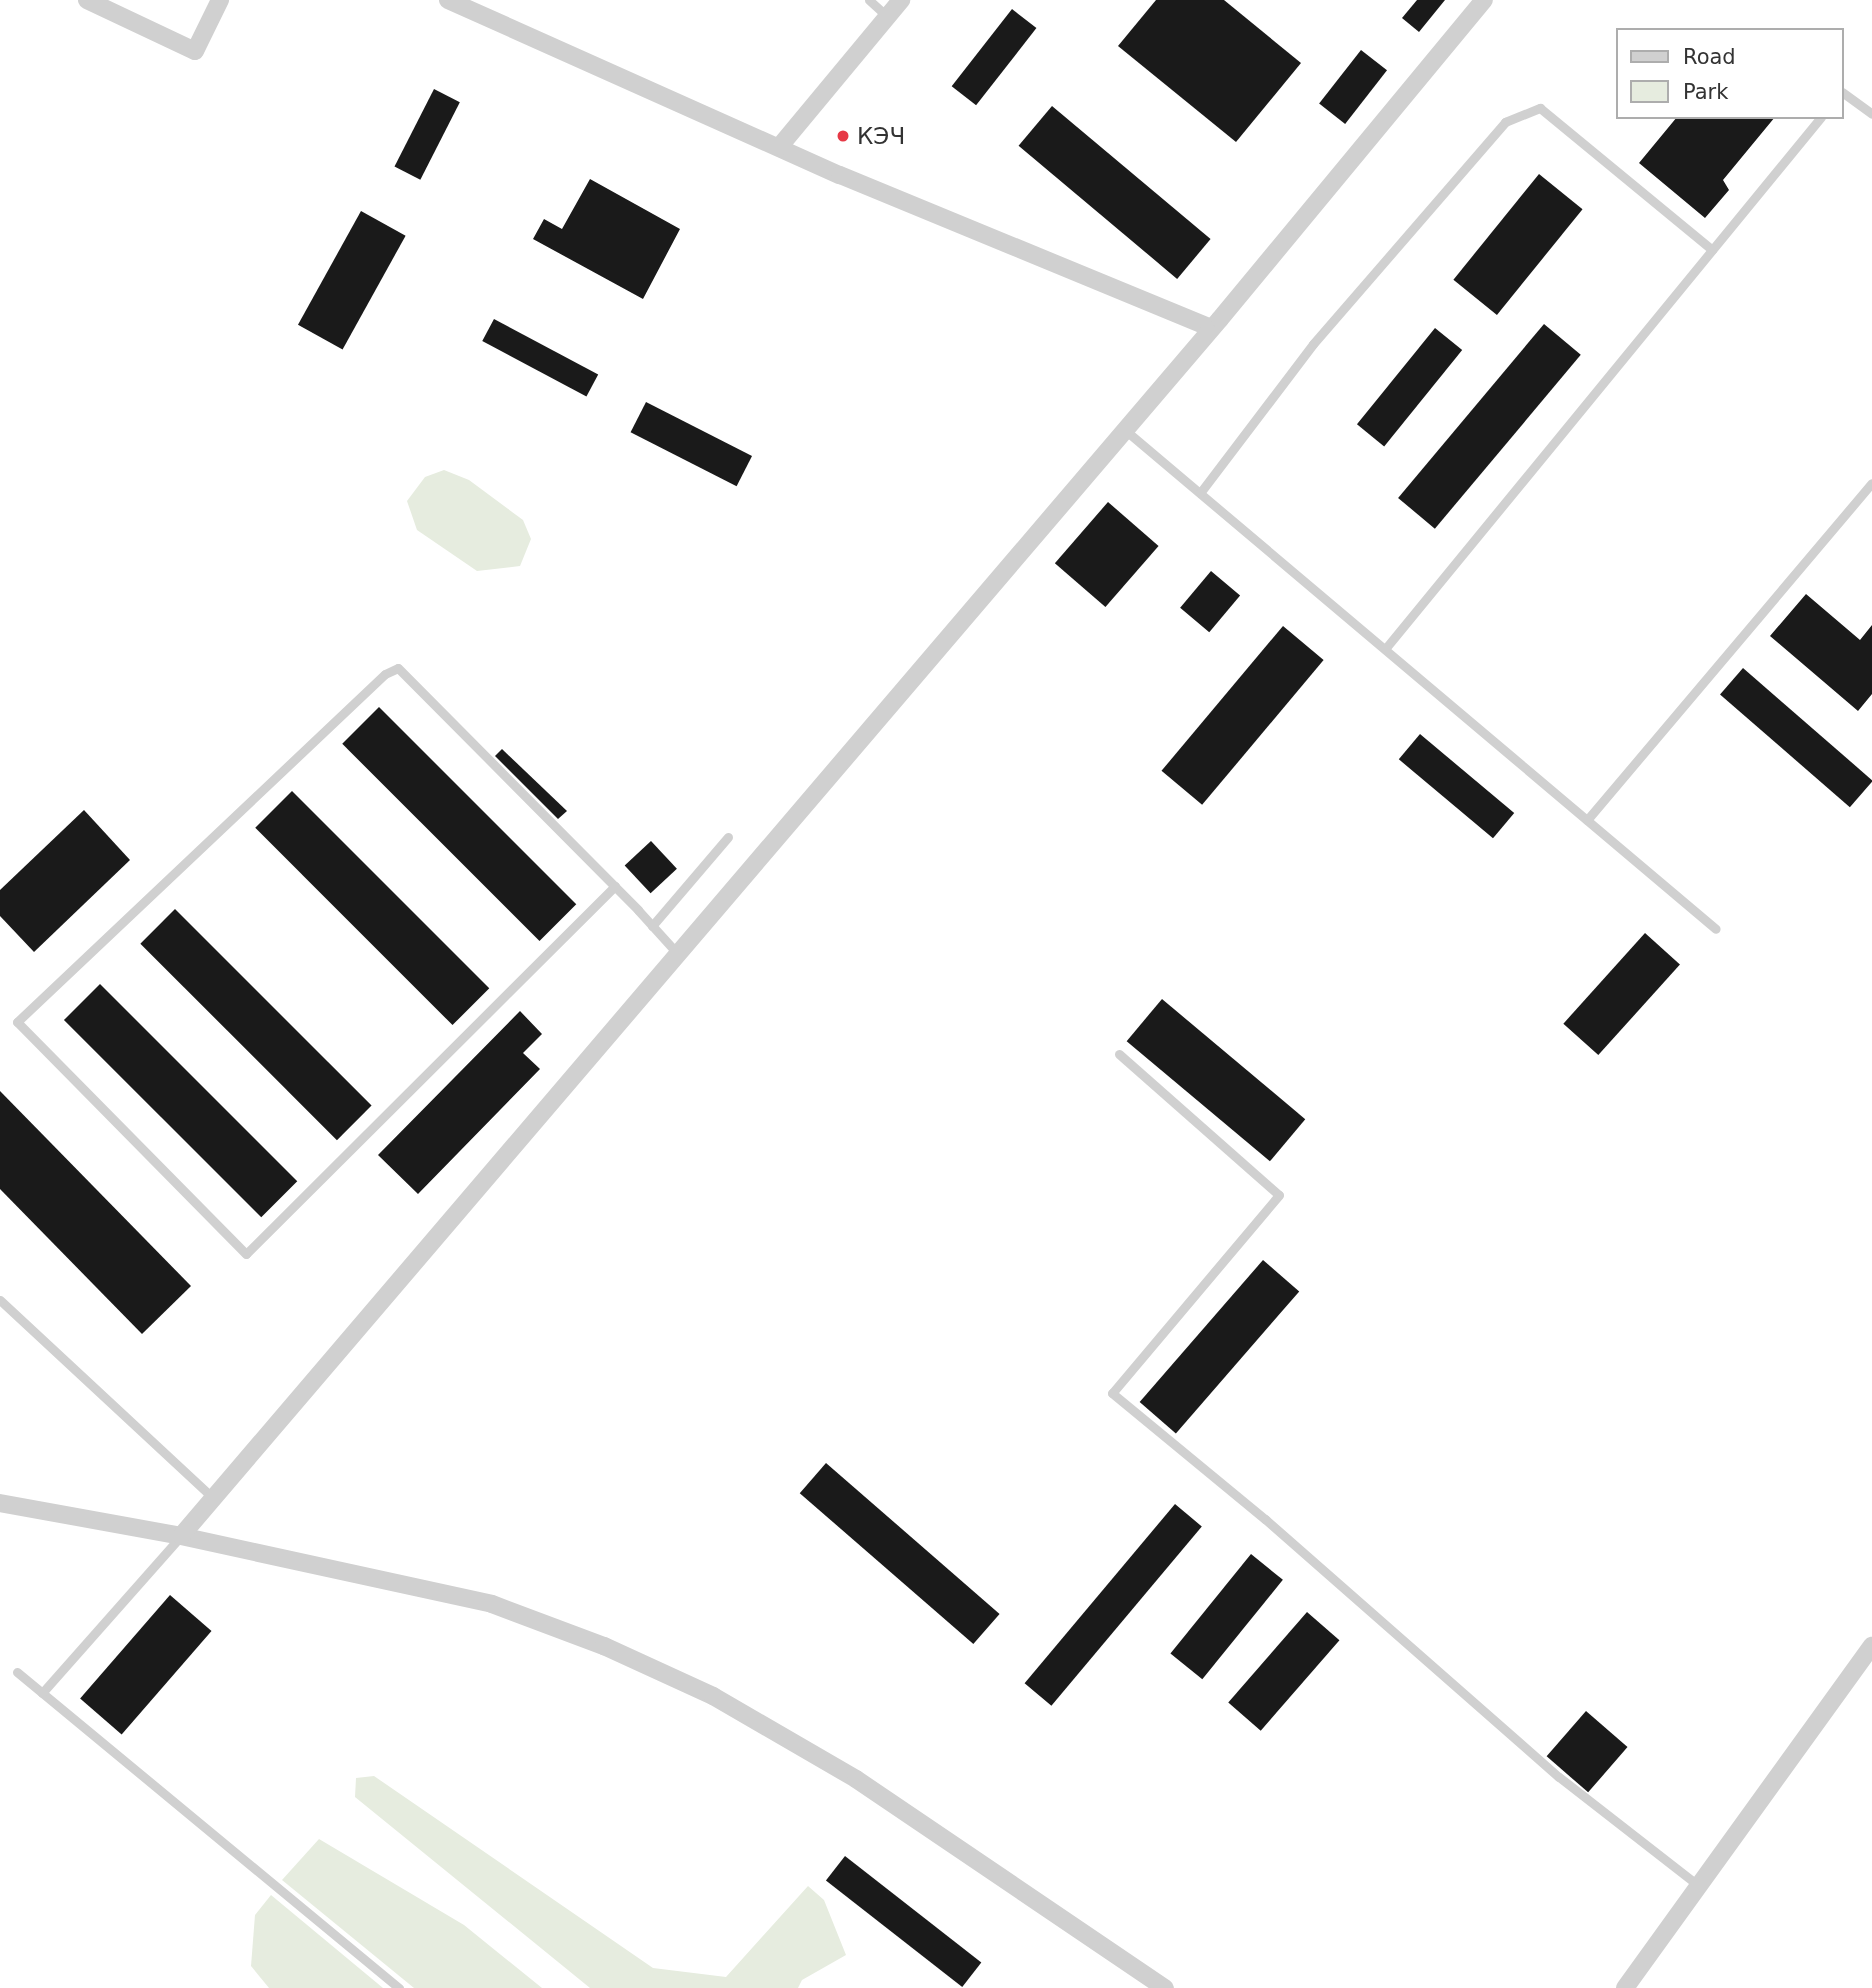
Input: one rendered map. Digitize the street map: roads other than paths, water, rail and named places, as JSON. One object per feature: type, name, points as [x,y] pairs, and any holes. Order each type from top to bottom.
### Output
[{"type":"street","points":[[87,0],[195,51],[220,0]]},
{"type":"street","points":[[448,0],[780,146],[853,181],[1212,328]]},
{"type":"street","points":[[780,146],[901,0]]},
{"type":"street","points":[[181,1536],[1212,328],[1484,0]]},
{"type":"street","points":[[0,1503],[181,1536],[492,1604],[604,1646],[713,1696],[835,1766],[1165,1988]]},
{"type":"street","points":[[1625,1988],[1872,1646]]},
{"type":"lane","points":[[869,0],[887,16]]},
{"type":"lane","points":[[1844,93],[1872,114]]},
{"type":"lane","points":[[1200,493],[1313,344],[1505,122],[1541,108],[1712,250]]},
{"type":"lane","points":[[1384,649],[1819,119]]},
{"type":"lane","points":[[1125,430],[1716,929]]},
{"type":"lane","points":[[1587,820],[1872,483]]},
{"type":"lane","points":[[615,886],[246,1254],[17,1022],[386,674],[398,668],[615,886],[677,953]]},
{"type":"lane","points":[[652,926],[728,837]]},
{"type":"lane","points":[[1119,1054],[1279,1195],[1112,1393],[1265,1519],[1559,1777],[1699,1886]]},
{"type":"lane","points":[[0,1300],[212,1497]]},
{"type":"lane","points":[[42,1693],[181,1536]]},
{"type":"lane","points":[[17,1672],[399,1988]]},
{"type":"place","name":"КЭЧ","points":[[843,136]]}]
